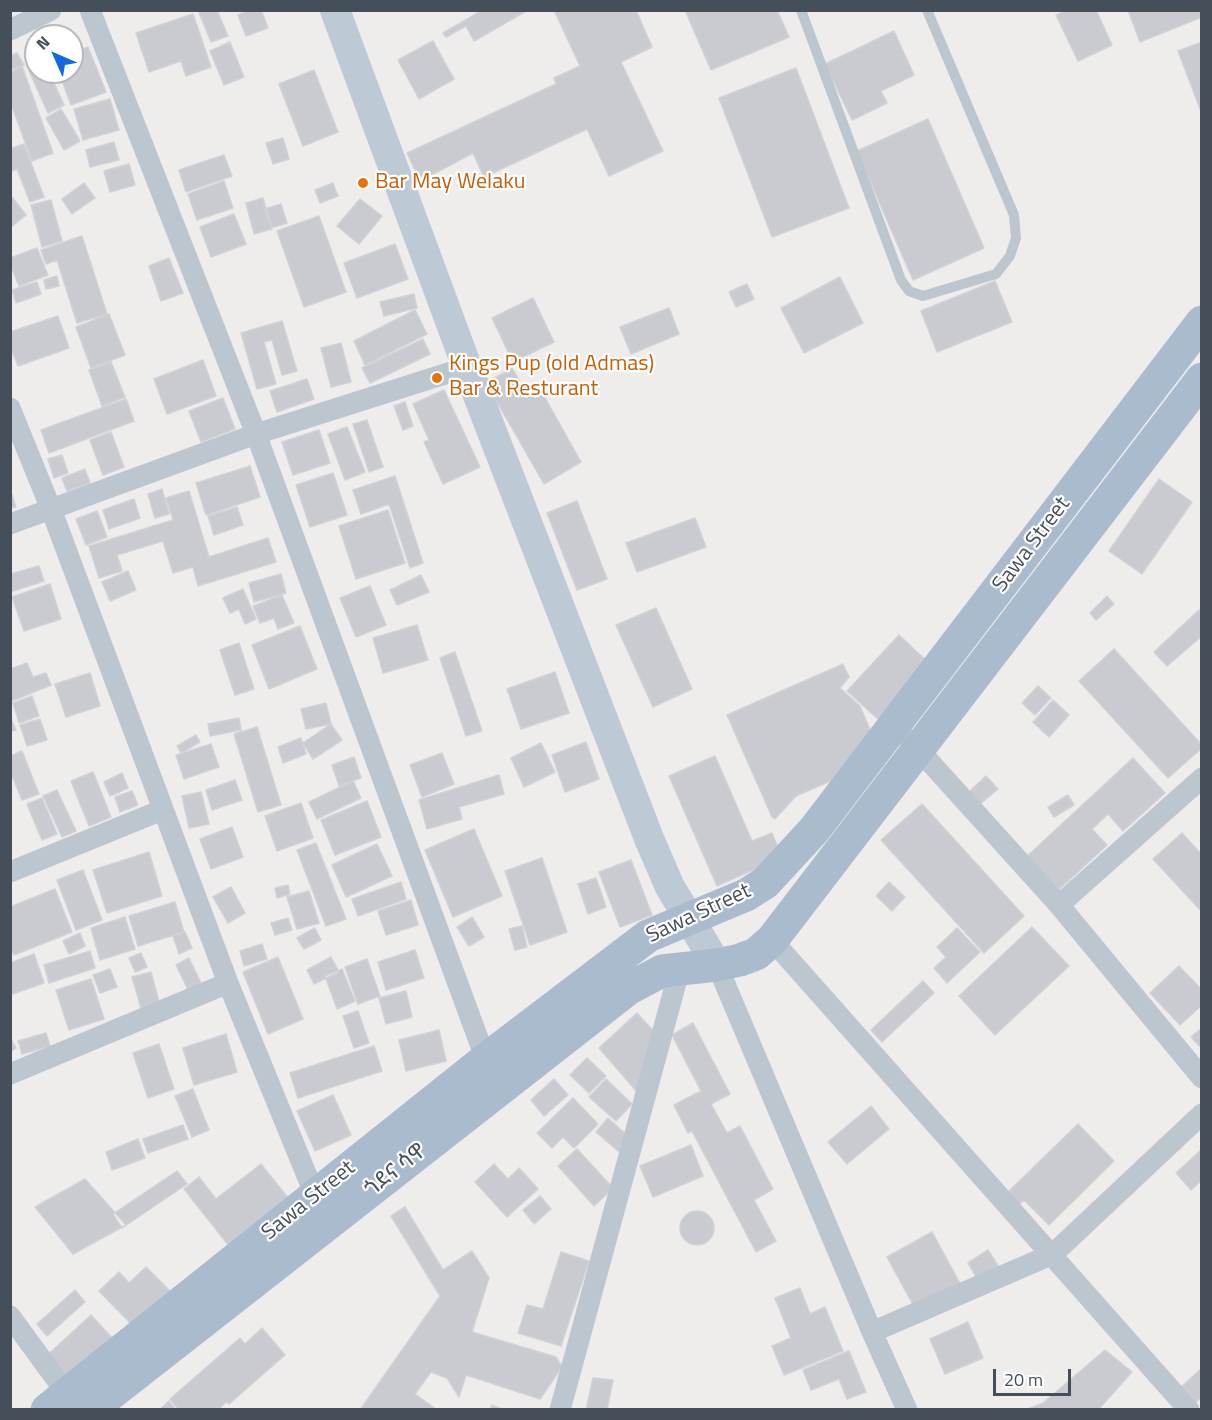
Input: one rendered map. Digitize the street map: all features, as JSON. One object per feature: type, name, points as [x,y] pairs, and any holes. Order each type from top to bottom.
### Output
[{"type":"main road","points":[[335,10],[467,367],[650,842],[670,887],[717,965]]},
{"type":"main road","name":"Sawa Street","points":[[68,1404],[321,1210],[485,1060],[648,936],[737,900],[765,882],[814,830],[1202,322]]},
{"type":"main road","name":"Sawa Street","points":[[717,965],[756,954],[772,940],[1202,379]]},
{"type":"main road","name":"ጎደና ሳዋ","points":[[321,1210],[500,1090],[628,989],[662,971],[717,965]]},
{"type":"street","points":[[10,30],[51,10]]},
{"type":"street","points":[[90,10],[256,434],[485,1060],[500,1090]]},
{"type":"street","points":[[10,524],[256,434],[467,367]]},
{"type":"street","points":[[10,408],[51,509],[228,983],[321,1210]]},
{"type":"street","points":[[894,726],[918,748],[1059,905],[1202,1078]]},
{"type":"street","points":[[1059,905],[1202,778]]},
{"type":"street","points":[[10,872],[162,810]]},
{"type":"street","points":[[772,940],[1053,1254],[1189,1410]]},
{"type":"street","points":[[717,965],[907,1410]]},
{"type":"street","points":[[560,1410],[680,968]]},
{"type":"street","points":[[10,1074],[228,983]]},
{"type":"street","points":[[872,1332],[1053,1254],[1202,1114]]},
{"type":"street","points":[[10,1316],[68,1404]]},
{"type":"lane","points":[[801,10],[901,280],[909,291],[923,296],[996,273],[1010,256],[1016,238],[1014,215],[927,10]]},
{"type":"building","points":[[198,10],[217,10],[228,36],[211,42]]},
{"type":"building","points":[[250,10],[261,10],[268,28],[246,36],[238,15]]},
{"type":"building","points":[[483,10],[528,10],[474,41],[466,26],[446,37],[443,33]]},
{"type":"building","points":[[554,10],[636,10],[652,47],[621,62],[663,151],[609,176],[587,129],[484,177],[473,153],[420,181],[407,153],[556,84],[554,78],[580,66]]},
{"type":"building","points":[[685,10],[777,10],[789,37],[711,70]]},
{"type":"building","points":[[1067,10],[1096,10],[1112,45],[1078,61],[1056,15]]},
{"type":"building","points":[[1128,10],[1202,10],[1202,17],[1140,42]]},
{"type":"building","points":[[193,14],[211,67],[186,76],[181,61],[149,72],[136,33]]},
{"type":"building","points":[[894,31],[914,75],[881,91],[887,103],[852,120],[825,64]]},
{"type":"building","points":[[433,41],[454,79],[419,99],[398,60]]},
{"type":"building","points":[[230,42],[244,77],[224,85],[210,51]]},
{"type":"building","points":[[1202,42],[1202,114],[1178,51]]},
{"type":"building","points":[[88,47],[106,92],[71,105],[63,84],[84,84],[84,48]]},
{"type":"building","points":[[17,53],[24,65],[10,73],[10,56]]},
{"type":"building","points":[[22,66],[24,84],[28,84],[53,153],[32,161],[10,101],[10,70]]},
{"type":"building","points":[[796,68],[849,208],[772,237],[719,98]]},
{"type":"building","points":[[314,70],[338,132],[303,146],[279,84]]},
{"type":"building","points":[[35,84],[54,84],[64,105],[48,113]]},
{"type":"building","points":[[110,99],[119,130],[83,140],[74,109]]},
{"type":"building","points":[[61,109],[80,141],[64,150],[46,118]]},
{"type":"building","points":[[928,119],[984,248],[913,280],[857,151]]},
{"type":"building","points":[[283,138],[289,159],[273,164],[266,143]]},
{"type":"building","points":[[114,142],[119,160],[90,167],[86,150]]},
{"type":"building","points":[[24,144],[44,197],[30,202],[17,169],[10,172],[10,149]]},
{"type":"building","points":[[224,155],[232,176],[186,192],[179,170]]},
{"type":"building","points":[[129,164],[135,185],[110,192],[104,171]]},
{"type":"building","points":[[224,181],[233,208],[197,220],[188,194]]},
{"type":"building","points":[[84,183],[95,198],[72,214],[62,199]]},
{"type":"building","points":[[333,183],[338,196],[320,203],[315,190]]},
{"type":"building","points":[[12,197],[26,215],[10,228],[10,199]]},
{"type":"building","points":[[263,198],[272,229],[254,234],[246,203]]},
{"type":"building","points":[[360,199],[382,216],[359,244],[337,226]]},
{"type":"building","points":[[51,200],[62,241],[42,247],[31,205]]},
{"type":"building","points":[[281,204],[287,223],[271,228],[265,209]]},
{"type":"building","points":[[234,214],[246,244],[211,257],[200,227]]},
{"type":"building","points":[[319,216],[346,292],[304,307],[277,231]]},
{"type":"building","points":[[82,236],[107,314],[77,323],[57,260],[46,264],[41,250]]},
{"type":"building","points":[[395,244],[408,279],[357,298],[344,263]]},
{"type":"building","points":[[37,248],[48,275],[19,286],[10,264],[10,258]]},
{"type":"building","points":[[169,258],[183,293],[161,301],[149,266]]},
{"type":"building","points":[[57,276],[59,286],[46,289],[44,280]]},
{"type":"building","points":[[840,277],[863,323],[804,353],[781,308]]},
{"type":"building","points":[[995,281],[1012,322],[937,352],[921,311]]},
{"type":"building","points":[[37,282],[41,294],[16,303],[12,290]]},
{"type":"building","points":[[747,284],[754,299],[736,307],[729,292]]},
{"type":"building","points":[[414,294],[417,308],[384,316],[380,302]]},
{"type":"building","points":[[533,298],[554,342],[513,362],[492,318]]},
{"type":"building","points":[[669,308],[679,334],[631,354],[620,327]]},
{"type":"building","points":[[415,310],[427,334],[365,365],[354,341]]},
{"type":"building","points":[[109,314],[125,355],[91,368],[76,327]]},
{"type":"building","points":[[58,316],[69,348],[18,366],[10,346],[10,332]]},
{"type":"building","points":[[282,321],[297,371],[282,375],[272,340],[264,342],[276,384],[257,389],[241,333]]},
{"type":"building","points":[[423,339],[430,354],[370,383],[362,368]]},
{"type":"building","points":[[341,343],[351,382],[331,387],[321,348]]},
{"type":"building","points":[[203,360],[216,396],[167,414],[154,379]]},
{"type":"building","points":[[111,362],[125,397],[102,406],[89,370]]},
{"type":"building","points":[[512,368],[527,394],[539,387],[581,462],[544,484],[486,383]]},
{"type":"building","points":[[307,379],[314,399],[277,412],[270,391]]},
{"type":"building","points":[[444,390],[480,467],[443,484],[424,442],[429,440],[413,404]]},
{"type":"building","points":[[223,398],[235,429],[201,442],[189,411]]},
{"type":"building","points":[[126,399],[134,421],[49,453],[41,430]]},
{"type":"building","points":[[405,402],[413,426],[403,430],[394,406]]},
{"type":"building","points":[[367,420],[383,467],[369,472],[353,424]]},
{"type":"building","points":[[347,427],[365,472],[345,480],[328,434]]},
{"type":"building","points":[[319,430],[330,463],[293,475],[282,442]]},
{"type":"building","points":[[111,432],[124,467],[103,475],[90,440]]},
{"type":"building","points":[[62,455],[68,473],[54,478],[48,459]]},
{"type":"building","points":[[250,466],[260,497],[206,515],[196,483]]},
{"type":"building","points":[[85,469],[90,483],[67,491],[62,478]]},
{"type":"building","points":[[333,473],[347,515],[310,527],[296,485]]},
{"type":"building","points":[[395,476],[423,563],[410,568],[389,504],[361,514],[353,490]]},
{"type":"building","points":[[1159,479],[1192,502],[1142,574],[1109,551]]},
{"type":"building","points":[[10,489],[16,507],[10,508]]},
{"type":"building","points":[[162,489],[169,514],[155,518],[148,494]]},
{"type":"building","points":[[189,491],[209,557],[268,538],[276,562],[198,586],[193,567],[173,573],[163,541],[117,555],[122,571],[99,578],[89,546],[173,520],[166,498]]},
{"type":"building","points":[[134,499],[140,518],[109,529],[103,510]]},
{"type":"building","points":[[577,501],[607,579],[577,590],[547,513]]},
{"type":"building","points":[[237,507],[243,525],[214,535],[208,516]]},
{"type":"building","points":[[388,510],[405,563],[356,579],[339,526]]},
{"type":"building","points":[[97,511],[107,537],[86,545],[76,519]]},
{"type":"building","points":[[695,518],[706,547],[637,572],[626,543]]},
{"type":"building","points":[[39,566],[44,581],[10,592],[10,574]]},
{"type":"building","points":[[128,571],[136,590],[110,601],[102,582]]},
{"type":"building","points":[[281,574],[286,593],[254,602],[249,583]]},
{"type":"building","points":[[421,575],[429,592],[397,605],[390,590]]},
{"type":"building","points":[[50,584],[61,619],[24,631],[12,597]]},
{"type":"building","points":[[370,586],[386,625],[356,637],[340,598]]},
{"type":"building","points":[[243,589],[256,619],[245,624],[239,609],[230,613],[223,598]]},
{"type":"building","points":[[282,595],[294,623],[278,629],[274,618],[260,623],[253,606]]},
{"type":"building","points":[[1107,596],[1114,604],[1096,620],[1090,613]]},
{"type":"building","points":[[656,608],[692,689],[653,707],[616,625]]},
{"type":"building","points":[[1199,610],[1202,613],[1202,636],[1167,666],[1154,652]]},
{"type":"building","points":[[417,625],[428,660],[383,673],[373,638]]},
{"type":"building","points":[[300,626],[317,669],[269,689],[252,645]]},
{"type":"building","points":[[899,635],[931,665],[879,720],[847,691]]},
{"type":"building","points":[[239,643],[254,689],[235,695],[220,650]]},
{"type":"building","points":[[1114,649],[1202,745],[1202,748],[1168,778],[1079,681]]},
{"type":"building","points":[[455,652],[482,731],[466,736],[440,658]]},
{"type":"building","points":[[27,663],[33,677],[46,673],[51,685],[12,701],[10,669]]},
{"type":"building","points":[[843,664],[849,677],[840,688],[860,706],[873,737],[835,779],[796,796],[775,819],[772,817],[727,715]]},
{"type":"building","points":[[555,672],[569,713],[521,729],[507,689]]},
{"type":"building","points":[[90,673],[100,706],[66,717],[55,684]]},
{"type":"building","points":[[1038,686],[1051,698],[1035,715],[1022,703]]},
{"type":"building","points":[[32,696],[39,716],[19,723],[13,703]]},
{"type":"building","points":[[1053,700],[1069,715],[1049,737],[1033,722]]},
{"type":"building","points":[[326,703],[331,724],[306,729],[301,709]]},
{"type":"building","points":[[10,717],[16,730],[10,732]]},
{"type":"building","points":[[239,718],[241,730],[210,736],[208,724]]},
{"type":"building","points":[[40,719],[47,740],[27,746],[20,725]]},
{"type":"building","points":[[331,724],[342,740],[313,759],[303,743]]},
{"type":"building","points":[[257,727],[281,805],[258,812],[234,734]]},
{"type":"building","points":[[196,735],[200,742],[181,753],[177,746]]},
{"type":"building","points":[[301,738],[306,754],[283,763],[278,747]]},
{"type":"building","points":[[586,742],[599,779],[565,792],[552,755]]},
{"type":"building","points":[[541,743],[555,772],[524,787],[511,758]]},
{"type":"building","points":[[211,744],[219,767],[184,779],[176,755]]},
{"type":"building","points":[[22,751],[39,794],[22,800],[10,771],[10,756]]},
{"type":"building","points":[[442,753],[454,784],[422,797],[410,765]]},
{"type":"building","points":[[715,756],[752,841],[772,833],[782,857],[717,886],[669,776]]},
{"type":"building","points":[[354,757],[361,778],[339,786],[332,765]]},
{"type":"building","points":[[1133,758],[1165,793],[1123,831],[1108,814],[1092,829],[1107,845],[1054,894],[1023,860]]},
{"type":"building","points":[[93,772],[111,817],[89,826],[71,781]]},
{"type":"building","points":[[122,773],[128,788],[110,796],[104,782]]},
{"type":"building","points":[[499,775],[504,794],[459,807],[462,819],[427,829],[419,800]]},
{"type":"building","points":[[986,776],[998,789],[980,804],[969,792]]},
{"type":"building","points":[[235,780],[242,800],[212,810],[206,790]]},
{"type":"building","points":[[353,781],[361,798],[317,819],[309,802]]},
{"type":"building","points":[[57,790],[76,831],[62,837],[43,796]]},
{"type":"building","points":[[132,791],[138,805],[120,812],[115,797]]},
{"type":"building","points":[[201,792],[209,824],[189,828],[182,796]]},
{"type":"building","points":[[1068,795],[1074,805],[1054,817],[1048,807]]},
{"type":"building","points":[[42,798],[57,834],[42,840],[27,804]]},
{"type":"building","points":[[367,801],[381,837],[335,855],[321,820]]},
{"type":"building","points":[[301,803],[313,838],[277,851],[265,816]]},
{"type":"building","points":[[922,804],[1024,916],[984,953],[881,840]]},
{"type":"building","points":[[232,827],[243,857],[211,869],[200,839]]},
{"type":"building","points":[[474,829],[502,896],[453,917],[425,850]]},
{"type":"building","points":[[1182,833],[1202,855],[1202,912],[1153,859]]},
{"type":"building","points":[[316,843],[346,919],[326,926],[297,850]]},
{"type":"building","points":[[377,844],[392,876],[346,897],[332,865]]},
{"type":"building","points":[[149,852],[162,896],[107,913],[93,870]]},
{"type":"building","points":[[542,858],[567,932],[530,945],[505,871]]},
{"type":"building","points":[[631,860],[652,915],[620,927],[599,872]]},
{"type":"building","points":[[83,870],[102,920],[76,930],[57,880]]},
{"type":"building","points":[[596,878],[606,907],[588,914],[578,884]]},
{"type":"building","points":[[401,882],[406,899],[358,916],[352,899]]},
{"type":"building","points":[[889,882],[905,897],[892,911],[876,896]]},
{"type":"building","points":[[288,885],[290,894],[277,898],[275,888]]},
{"type":"building","points":[[231,887],[245,913],[228,923],[213,897]]},
{"type":"building","points":[[55,889],[72,932],[14,955],[10,946],[10,907]]},
{"type":"building","points":[[309,891],[319,923],[297,929],[287,897]]},
{"type":"building","points":[[411,900],[418,925],[386,935],[378,911]]},
{"type":"building","points":[[175,902],[184,932],[138,946],[129,916]]},
{"type":"building","points":[[125,917],[135,949],[100,960],[91,928]]},
{"type":"building","points":[[472,917],[484,937],[469,946],[457,927]]},
{"type":"building","points":[[288,918],[292,930],[275,935],[271,923]]},
{"type":"building","points":[[522,926],[527,947],[515,950],[509,929]]},
{"type":"building","points":[[1032,927],[1069,966],[995,1035],[959,996]]},
{"type":"building","points":[[315,928],[321,940],[304,949],[297,938]]},
{"type":"building","points":[[957,928],[980,952],[947,983],[934,968],[946,957],[937,947]]},
{"type":"building","points":[[185,932],[192,948],[179,954],[173,936]]},
{"type":"building","points":[[80,933],[85,946],[69,954],[63,941]]},
{"type":"building","points":[[262,944],[267,959],[244,966],[240,951]]},
{"type":"building","points":[[415,950],[424,978],[386,990],[378,962]]},
{"type":"building","points":[[90,951],[95,968],[49,983],[44,965]]},
{"type":"building","points":[[141,953],[147,967],[135,972],[129,958]]},
{"type":"building","points":[[34,954],[44,983],[10,995],[10,963]]},
{"type":"building","points":[[278,957],[303,1019],[268,1034],[243,972]]},
{"type":"building","points":[[331,957],[339,972],[314,984],[307,970]]},
{"type":"building","points":[[189,958],[201,983],[188,990],[176,965]]},
{"type":"building","points":[[367,959],[380,996],[358,1004],[345,967]]},
{"type":"building","points":[[1179,966],[1202,990],[1202,1005],[1180,1025],[1150,993]]},
{"type":"building","points":[[110,969],[117,987],[100,993],[93,975]]},
{"type":"building","points":[[342,969],[355,1001],[337,1009],[325,976]]},
{"type":"building","points":[[151,972],[159,1002],[141,1008],[132,977]]},
{"type":"building","points":[[91,979],[104,1019],[69,1030],[56,990]]},
{"type":"building","points":[[923,981],[934,993],[882,1042],[871,1030]]},
{"type":"building","points":[[406,991],[412,1017],[386,1024],[379,998]]},
{"type":"building","points":[[358,1011],[369,1043],[354,1048],[343,1016]]},
{"type":"building","points":[[637,1013],[658,1036],[638,1093],[599,1048]]},
{"type":"building","points":[[693,1023],[730,1094],[711,1104],[727,1133],[740,1126],[773,1189],[754,1200],[776,1241],[756,1252],[692,1131],[688,1133],[674,1105],[701,1091],[672,1035]]},
{"type":"building","points":[[1202,1028],[1202,1049],[1191,1037]]},
{"type":"building","points":[[439,1030],[446,1061],[406,1071],[399,1040]]},
{"type":"building","points":[[46,1033],[50,1046],[22,1054],[18,1041]]},
{"type":"building","points":[[226,1034],[237,1072],[194,1085],[183,1048]]},
{"type":"building","points":[[10,1038],[16,1048],[10,1052]]},
{"type":"building","points":[[159,1044],[174,1089],[148,1098],[133,1053]]},
{"type":"building","points":[[374,1046],[382,1071],[298,1098],[290,1073]]},
{"type":"building","points":[[587,1058],[606,1076],[589,1093],[570,1075]]},
{"type":"building","points":[[554,1079],[568,1095],[544,1116],[531,1100]]},
{"type":"building","points":[[606,1079],[632,1104],[616,1121],[589,1097]]},
{"type":"building","points":[[193,1089],[209,1130],[192,1137],[175,1096]]},
{"type":"building","points":[[333,1095],[351,1135],[315,1151],[297,1111]]},
{"type":"building","points":[[573,1098],[598,1124],[574,1148],[563,1137],[552,1148],[537,1133]]},
{"type":"building","points":[[871,1106],[889,1129],[847,1164],[828,1142]]},
{"type":"building","points":[[608,1118],[631,1139],[619,1152],[596,1132]]},
{"type":"building","points":[[1078,1124],[1114,1161],[1049,1225],[1024,1200],[1019,1205],[1007,1193]]},
{"type":"building","points":[[183,1125],[188,1139],[148,1153],[143,1139]]},
{"type":"building","points":[[138,1139],[145,1158],[112,1170],[106,1152]]},
{"type":"building","points":[[691,1145],[703,1176],[653,1197],[640,1166]]},
{"type":"building","points":[[577,1149],[613,1188],[594,1206],[558,1166]]},
{"type":"building","points":[[1202,1149],[1202,1180],[1191,1190],[1176,1173]]},
{"type":"building","points":[[261,1164],[293,1204],[233,1251],[184,1189],[199,1177],[216,1199]]},
{"type":"building","points":[[494,1164],[508,1179],[519,1168],[538,1189],[507,1217],[475,1182]]},
{"type":"building","points":[[177,1171],[187,1184],[122,1228],[113,1214]]},
{"type":"building","points":[[85,1179],[126,1225],[73,1254],[35,1207]]},
{"type":"building","points":[[540,1196],[551,1209],[534,1224],[523,1210]]},
{"type":"building","points":[[405,1207],[443,1270],[472,1251],[489,1278],[472,1332],[556,1357],[562,1367],[540,1399],[466,1375],[459,1397],[447,1378],[431,1372],[415,1394],[437,1410],[360,1410],[440,1296],[391,1216]]},
{"type":"building","points":[[697,1211],[709,1216],[714,1228],[709,1240],[697,1245],[685,1240],[680,1228],[685,1216]]},
{"type":"building","points":[[932,1232],[962,1287],[917,1312],[887,1257]]},
{"type":"building","points":[[988,1250],[999,1267],[978,1280],[968,1263]]},
{"type":"building","points":[[561,1252],[589,1261],[561,1346],[518,1333],[527,1305],[543,1309]]},
{"type":"building","points":[[146,1267],[171,1292],[134,1327],[99,1291],[119,1272],[129,1283]]},
{"type":"building","points":[[800,1288],[810,1314],[825,1307],[843,1351],[784,1375],[772,1346],[791,1338],[775,1298]]},
{"type":"building","points":[[75,1290],[85,1302],[47,1336],[37,1324]]},
{"type":"building","points":[[91,1315],[113,1339],[64,1385],[41,1361]]},
{"type":"building","points":[[968,1322],[983,1358],[945,1374],[930,1339]]},
{"type":"building","points":[[262,1328],[285,1355],[229,1404],[226,1402],[218,1410],[179,1410],[170,1399],[240,1338],[245,1344]]},
{"type":"building","points":[[1105,1350],[1132,1372],[1098,1410],[1025,1410],[1043,1403]]},
{"type":"building","points":[[849,1351],[866,1392],[847,1399],[839,1379],[811,1390],[803,1370]]},
{"type":"building","points":[[1202,1368],[1202,1397],[1196,1402],[1182,1386]]},
{"type":"building","points":[[593,1378],[613,1380],[607,1410],[586,1410]]},
{"type":"building","points":[[169,1401],[176,1410],[159,1410]]},
{"type":"building","points":[[492,1405],[504,1410],[490,1410]]},
{"type":"place","name":"Bar May Welaku","points":[[363,183]]},
{"type":"place","name":"Kings Pup (old Admas) Bar & Resturant","points":[[437,378]]}]
